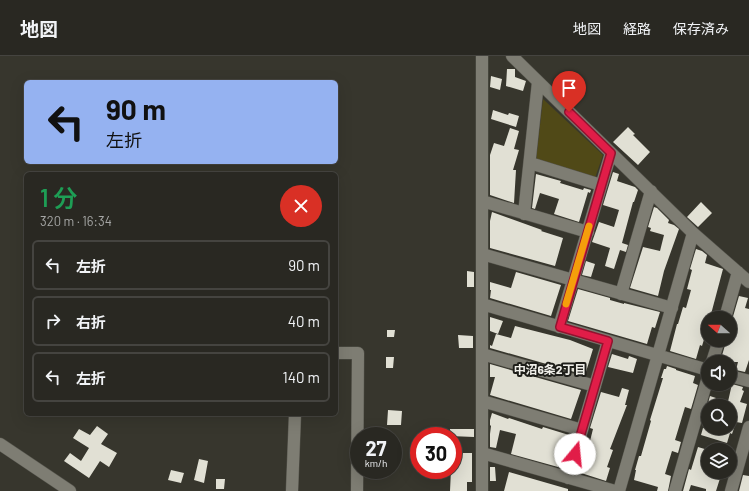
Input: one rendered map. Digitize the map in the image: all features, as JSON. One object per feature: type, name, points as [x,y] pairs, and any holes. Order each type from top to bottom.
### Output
[{"type":"street","points":[[482,56],[482,491]]},
{"type":"street","points":[[512,56],[693,233],[749,282]]},
{"type":"street","points":[[524,214],[538,82]]},
{"type":"street","points":[[560,327],[611,153]]},
{"type":"street","points":[[530,163],[601,185]]},
{"type":"street","points":[[621,294],[651,191]]},
{"type":"street","points":[[482,201],[588,232]]},
{"type":"street","points":[[620,491],[693,233]]},
{"type":"street","points":[[482,254],[672,308]]},
{"type":"street","points":[[727,311],[738,272]]},
{"type":"street","points":[[482,304],[701,368]]},
{"type":"street","points":[[568,478],[608,341]]},
{"type":"street","points":[[338,353],[358,353],[357,491]]},
{"type":"street","points":[[482,354],[595,386]]},
{"type":"street","points":[[737,378],[749,381]]},
{"type":"street","points":[[676,491],[704,391]]},
{"type":"street","points":[[482,401],[582,430]]},
{"type":"street","points":[[292,491],[295,416]]},
{"type":"street","points":[[731,491],[743,468],[749,427]]},
{"type":"street","points":[[0,444],[70,491]]},
{"type":"street","points":[[482,453],[615,491]]},
{"type":"shaded area","points":[[543,99],[603,155],[595,178],[536,160]]},
{"type":"building","points":[[507,69],[515,69],[515,77],[526,81],[523,91],[506,86]]},
{"type":"building","points":[[491,76],[502,79],[500,90],[490,87]]},
{"type":"building","points":[[493,110],[508,115],[509,113],[519,116],[516,127],[491,119]]},
{"type":"building","points":[[628,127],[635,134],[633,135],[650,152],[638,165],[613,142]]},
{"type":"building","points":[[510,128],[519,131],[514,149],[519,150],[513,170],[516,170],[514,203],[490,195],[490,155],[494,143],[504,146]]},
{"type":"building","points":[[613,172],[619,174],[617,181],[635,187],[638,190],[633,202],[622,243],[628,245],[626,252],[620,250],[614,269],[605,266],[610,248],[592,242],[599,222],[614,227],[619,210],[603,205]]},
{"type":"building","points":[[536,174],[561,181],[560,183],[583,190],[584,188],[591,190],[590,193],[588,192],[579,222],[554,214],[559,199],[540,193],[535,209],[532,208]]},
{"type":"building","points":[[701,202],[712,213],[698,227],[687,217]]},
{"type":"building","points":[[654,207],[657,208],[669,220],[668,223],[679,229],[664,271],[658,296],[630,288],[643,247],[660,251],[664,235],[650,231],[651,228],[648,227]]},
{"type":"building","points":[[492,212],[563,238],[555,266],[490,248],[490,221]]},
{"type":"building","points":[[696,249],[707,255],[705,263],[723,269],[712,311],[701,311],[701,346],[696,359],[670,351],[677,324],[683,307],[686,308],[691,290],[687,289],[692,270],[690,269]]},
{"type":"building","points":[[586,261],[595,264],[591,277],[582,275]]},
{"type":"building","points":[[467,271],[474,272],[474,287],[467,287]]},
{"type":"building","points":[[516,272],[561,285],[551,316],[490,298],[490,282],[511,288]]},
{"type":"building","points":[[578,289],[610,298],[610,300],[624,304],[660,312],[655,328],[652,327],[647,344],[568,321]]},
{"type":"building","points":[[739,296],[748,298],[745,308],[749,309],[749,360],[745,372],[737,370],[737,355],[722,355],[724,347],[737,347],[737,311],[735,311]]},
{"type":"building","points":[[490,317],[503,321],[498,334],[490,331]]},
{"type":"building","points":[[515,326],[570,340],[593,349],[585,375],[490,348],[496,334],[511,338]]},
{"type":"building","points":[[387,330],[395,330],[394,337],[387,337]]},
{"type":"building","points":[[458,335],[473,336],[473,348],[459,348]]},
{"type":"building","points":[[612,354],[628,359],[629,356],[637,359],[633,373],[608,367]]},
{"type":"building","points":[[386,357],[394,357],[393,368],[386,368]]},
{"type":"building","points":[[490,364],[581,390],[571,419],[490,395],[495,377],[490,377]]},
{"type":"building","points":[[667,366],[695,376],[693,383],[698,385],[691,409],[685,407],[675,440],[681,442],[678,453],[672,451],[665,474],[671,476],[668,491],[657,491],[658,487],[634,480],[635,470],[639,456],[641,456],[663,378],[661,378],[664,369],[666,369]]},
{"type":"building","points":[[737,385],[743,387],[742,390],[744,391],[740,402],[747,404],[742,423],[737,422],[737,399],[729,399],[730,391],[737,391]]},
{"type":"building","points":[[622,388],[629,390],[625,405],[627,405],[610,449],[613,450],[607,467],[610,468],[606,481],[578,472],[587,440],[590,441],[593,429],[590,428],[601,392],[619,397]]},
{"type":"building","points":[[710,396],[716,398],[716,399],[709,399]]},
{"type":"building","points":[[388,410],[402,411],[401,425],[387,425]]},
{"type":"building","points":[[492,413],[542,429],[543,427],[569,435],[568,439],[570,440],[568,448],[564,447],[558,467],[511,454],[516,434],[500,430],[496,448],[490,447],[490,420]]},
{"type":"building","points":[[97,426],[108,434],[101,444],[117,453],[109,467],[100,461],[89,478],[64,461],[70,453],[81,461],[89,448],[73,438],[79,429],[90,435]]},
{"type":"building","points":[[462,429],[474,429],[474,437],[462,436]]},
{"type":"building","points":[[701,435],[729,435],[727,443]]},
{"type":"building","points":[[698,447],[701,448],[701,479],[720,479],[716,491],[706,491],[706,489],[691,485],[689,491],[683,491],[689,469],[691,470]]},
{"type":"building","points":[[462,453],[472,453],[472,482],[467,482],[467,491],[450,491],[451,479],[462,479]]},
{"type":"building","points":[[199,459],[208,461],[204,483],[194,480]]},
{"type":"building","points":[[490,467],[495,467],[496,481],[490,481]]},
{"type":"building","points":[[171,470],[184,473],[181,483],[168,480]]},
{"type":"building","points":[[509,472],[568,489],[568,491],[504,491]]},
{"type":"building","points":[[743,475],[749,476],[749,491],[739,491]]},
{"type":"building","points":[[216,479],[225,479],[224,489],[216,489]]},
{"type":"slow traffic","points":[[566,304],[589,226]]},
{"type":"district","name":"中沼6条2丁目","points":[[550,369]]},
{"type":"route","points":[[569,112],[611,153],[560,327],[608,341],[575,454]]}]
